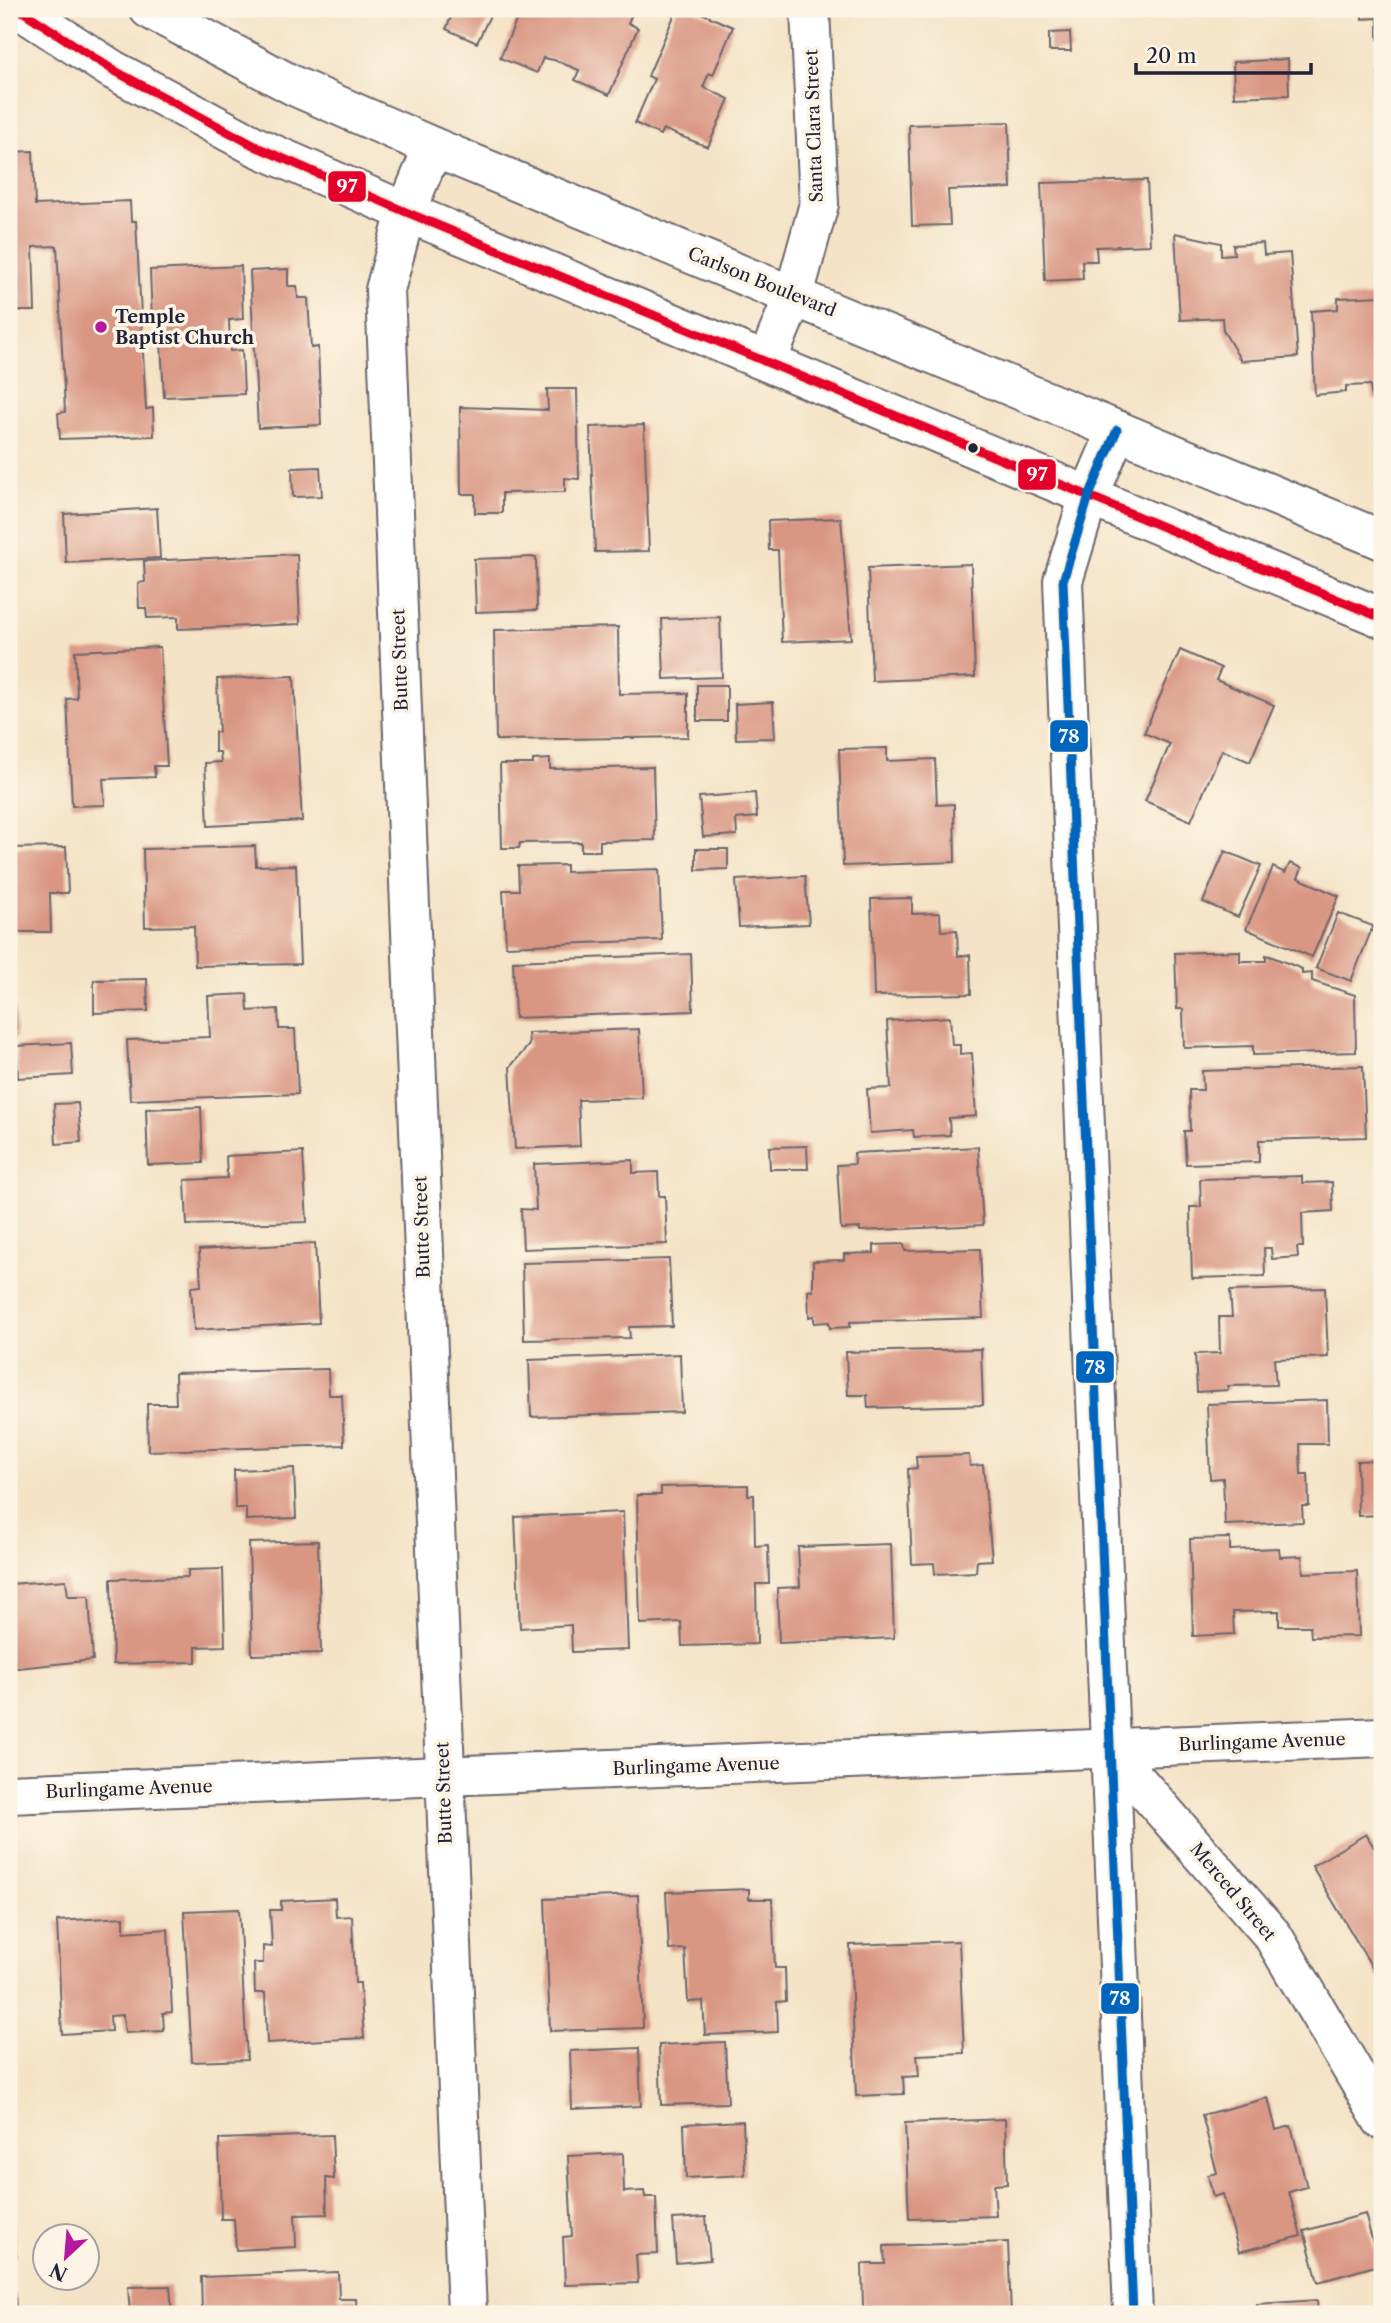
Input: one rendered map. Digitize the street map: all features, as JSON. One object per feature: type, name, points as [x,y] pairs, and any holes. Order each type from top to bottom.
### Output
[{"type":"street","points":[[19,9],[113,70],[257,147],[406,212],[1382,618]]},
{"type":"street","name":"Carlson Boulevard","points":[[149,9],[294,86],[433,147],[1382,540]]},
{"type":"street","name":"Santa Clara Street","points":[[767,360],[794,295],[819,204],[810,9]]},
{"type":"street","name":"Butte Street","points":[[433,147],[406,212],[385,290],[443,1776],[467,2314]]},
{"type":"street","points":[[1117,430],[1089,496],[1063,581],[1133,2314]]},
{"type":"street","name":"Burlingame Avenue","points":[[9,1794],[1382,1737]]},
{"type":"street","name":"Merced Street","points":[[1109,1749],[1273,1936],[1382,2120]]},
{"type":"building","points":[[439,9],[493,9],[477,43],[446,29],[452,15]]},
{"type":"building","points":[[521,9],[634,9],[628,23],[638,28],[609,95],[575,80],[579,70],[554,60],[543,58],[537,73],[500,58]]},
{"type":"building","points":[[677,9],[692,9],[733,27],[713,75],[709,73],[703,87],[729,99],[708,147],[663,129],[660,135],[635,123],[654,79],[648,76]]},
{"type":"building","points":[[1362,9],[1382,9],[1382,38],[1378,39],[1378,18],[1362,19]]},
{"type":"building","points":[[1070,32],[1071,51],[1049,51],[1049,33]]},
{"type":"building","points":[[1288,59],[1289,95],[1234,97],[1233,62]]},
{"type":"building","points":[[1378,71],[1382,71],[1382,155],[1380,155]]},
{"type":"building","points":[[1009,122],[1011,188],[948,190],[950,225],[912,226],[909,125]]},
{"type":"building","name":"Temple Baptist Church","points":[[33,151],[35,205],[130,201],[131,221],[136,221],[146,409],[153,408],[154,436],[60,439],[58,413],[65,412],[57,246],[33,247],[35,311],[9,311],[9,152]]},
{"type":"building","points":[[1147,180],[1150,245],[1096,247],[1097,261],[1082,261],[1083,279],[1045,281],[1041,183]]},
{"type":"building","points":[[1175,233],[1221,243],[1221,255],[1234,254],[1233,245],[1263,243],[1264,255],[1290,253],[1298,357],[1241,361],[1223,330],[1222,318],[1180,320]]},
{"type":"building","points":[[241,266],[243,319],[229,320],[230,351],[242,350],[244,394],[164,397],[160,322],[152,321],[150,270]]},
{"type":"building","points":[[288,269],[288,286],[297,286],[298,298],[308,298],[311,348],[318,347],[321,425],[258,428],[250,271]]},
{"type":"building","points":[[1382,296],[1382,399],[1372,400],[1370,385],[1346,386],[1346,392],[1315,395],[1311,311],[1338,309],[1338,298]]},
{"type":"building","points":[[547,389],[577,389],[579,479],[565,478],[565,492],[502,493],[502,513],[475,513],[475,494],[461,494],[460,407],[548,410]]},
{"type":"building","points":[[644,425],[649,551],[595,552],[590,427]]},
{"type":"building","points":[[320,467],[322,496],[293,497],[292,468]]},
{"type":"building","points":[[157,508],[160,558],[66,563],[64,514]]},
{"type":"building","points":[[841,518],[851,639],[782,642],[778,550],[769,550],[768,521]]},
{"type":"building","points":[[297,554],[300,624],[178,629],[178,617],[147,618],[146,608],[139,608],[138,583],[145,582],[144,561]]},
{"type":"building","points":[[536,557],[537,610],[476,612],[474,559]]},
{"type":"building","points":[[971,564],[975,677],[872,681],[868,568]]},
{"type":"building","points":[[720,617],[722,677],[664,679],[662,619]]},
{"type":"building","points":[[618,627],[619,694],[688,693],[688,737],[496,740],[494,630]]},
{"type":"building","points":[[160,647],[167,766],[154,766],[155,777],[103,779],[105,805],[72,806],[67,699],[77,698],[75,651]]},
{"type":"building","points":[[1180,650],[1221,668],[1216,680],[1274,705],[1250,762],[1222,750],[1191,821],[1145,801],[1170,744],[1144,733]]},
{"type":"building","points":[[294,676],[302,821],[208,826],[205,763],[221,762],[220,752],[215,752],[215,732],[219,732],[217,679]]},
{"type":"building","points":[[697,685],[727,685],[727,721],[697,721]]},
{"type":"building","points":[[773,702],[775,738],[736,739],[735,704]]},
{"type":"building","points":[[887,748],[887,761],[935,759],[937,805],[954,804],[955,862],[843,866],[839,749]]},
{"type":"building","points":[[550,759],[550,769],[653,767],[655,840],[600,841],[600,851],[581,851],[581,842],[520,843],[519,848],[502,848],[500,764],[533,764],[533,760]]},
{"type":"building","points":[[755,793],[757,817],[736,819],[737,835],[703,837],[699,797]]},
{"type":"building","points":[[255,846],[256,866],[296,865],[300,964],[195,966],[194,926],[145,927],[143,849]]},
{"type":"building","points":[[66,847],[68,893],[50,893],[51,932],[16,932],[15,927],[9,927],[9,848]]},
{"type":"building","points":[[696,849],[728,849],[728,869],[696,870]]},
{"type":"building","points":[[1225,851],[1261,866],[1238,917],[1203,902]]},
{"type":"building","points":[[1290,863],[1302,868],[1298,878],[1339,896],[1312,957],[1246,929],[1273,867],[1285,873]]},
{"type":"building","points":[[566,865],[566,872],[659,869],[662,940],[506,946],[503,890],[519,890],[518,866]]},
{"type":"building","points":[[805,876],[809,924],[739,927],[736,880]]},
{"type":"building","points":[[912,898],[912,914],[940,913],[941,931],[957,930],[958,956],[970,955],[971,994],[874,996],[871,899]]},
{"type":"building","points":[[1338,913],[1373,926],[1351,981],[1316,968]]},
{"type":"building","points":[[1240,951],[1240,961],[1266,961],[1266,955],[1270,956],[1302,969],[1302,974],[1312,973],[1312,981],[1355,995],[1356,1052],[1253,1055],[1253,1046],[1184,1048],[1183,1009],[1177,1009],[1175,953]]},
{"type":"building","points":[[691,954],[693,1011],[515,1018],[513,961]]},
{"type":"building","points":[[147,979],[148,1011],[94,1013],[94,980]]},
{"type":"building","points":[[247,994],[248,1011],[278,1009],[279,1029],[295,1029],[298,1094],[130,1100],[127,1040],[210,1037],[208,996]]},
{"type":"building","points":[[9,1008],[15,1008],[16,1038],[9,1039]]},
{"type":"building","points":[[950,1017],[952,1045],[960,1045],[960,1054],[972,1053],[976,1116],[949,1118],[950,1135],[914,1137],[913,1130],[870,1133],[867,1089],[891,1088],[887,1021]]},
{"type":"building","points":[[639,1029],[642,1098],[578,1100],[580,1146],[515,1149],[510,1067],[529,1045],[528,1033]]},
{"type":"building","points":[[71,1043],[73,1075],[18,1078],[16,1046]]},
{"type":"building","points":[[1363,1066],[1366,1137],[1259,1140],[1259,1162],[1186,1164],[1184,1131],[1190,1131],[1189,1090],[1203,1090],[1202,1071]]},
{"type":"building","points":[[78,1103],[81,1142],[56,1144],[54,1104]]},
{"type":"building","points":[[201,1107],[203,1163],[148,1165],[146,1109]]},
{"type":"building","points":[[807,1146],[808,1169],[770,1169],[769,1147]]},
{"type":"building","points":[[978,1147],[983,1225],[860,1231],[860,1228],[841,1229],[837,1165],[855,1164],[854,1153]]},
{"type":"building","points":[[303,1152],[307,1222],[187,1225],[185,1180],[227,1178],[226,1156]]},
{"type":"building","points":[[633,1160],[633,1173],[658,1172],[659,1196],[665,1196],[667,1244],[523,1249],[521,1209],[536,1210],[534,1164]]},
{"type":"building","points":[[1302,1176],[1302,1183],[1332,1182],[1333,1211],[1302,1213],[1303,1247],[1297,1247],[1298,1257],[1272,1259],[1271,1248],[1264,1248],[1265,1276],[1192,1278],[1190,1207],[1201,1207],[1200,1179]]},
{"type":"building","points":[[315,1243],[319,1323],[194,1330],[191,1287],[201,1286],[199,1250]]},
{"type":"building","points":[[904,1244],[905,1251],[980,1249],[983,1318],[850,1322],[850,1327],[830,1328],[829,1322],[814,1323],[814,1316],[809,1317],[808,1290],[813,1291],[813,1261],[844,1260],[844,1254],[874,1253],[874,1245]]},
{"type":"building","points":[[669,1259],[672,1326],[629,1327],[630,1338],[524,1340],[522,1263]]},
{"type":"building","points":[[1325,1288],[1328,1357],[1274,1359],[1276,1385],[1228,1386],[1228,1390],[1197,1392],[1195,1354],[1220,1353],[1219,1317],[1232,1317],[1230,1291]]},
{"type":"building","points":[[981,1349],[983,1405],[868,1408],[867,1395],[848,1395],[846,1352]]},
{"type":"building","points":[[680,1354],[682,1412],[531,1417],[529,1360]]},
{"type":"building","points":[[328,1369],[329,1395],[342,1395],[344,1445],[148,1451],[147,1404],[176,1404],[175,1373]]},
{"type":"building","points":[[1327,1400],[1328,1444],[1300,1444],[1301,1474],[1308,1474],[1309,1506],[1302,1506],[1303,1522],[1225,1525],[1223,1478],[1210,1479],[1207,1404]]},
{"type":"building","points":[[969,1455],[970,1466],[983,1465],[992,1560],[977,1561],[976,1572],[935,1574],[934,1563],[912,1564],[908,1469],[917,1468],[916,1457]]},
{"type":"building","points":[[1382,1460],[1382,1515],[1358,1516],[1357,1461]]},
{"type":"building","points":[[294,1468],[296,1518],[246,1520],[246,1508],[235,1508],[234,1470]]},
{"type":"building","points":[[748,1485],[748,1495],[754,1495],[755,1546],[768,1545],[769,1584],[756,1584],[757,1644],[682,1646],[681,1622],[640,1624],[637,1495],[661,1495],[661,1487]]},
{"type":"building","points":[[623,1512],[628,1650],[572,1652],[571,1625],[520,1628],[515,1517]]},
{"type":"building","points":[[1230,1538],[1230,1550],[1279,1548],[1280,1557],[1302,1556],[1303,1573],[1357,1571],[1359,1636],[1311,1637],[1310,1626],[1279,1626],[1279,1611],[1233,1612],[1234,1634],[1193,1636],[1190,1539]]},
{"type":"building","points":[[318,1541],[321,1653],[252,1655],[249,1543]]},
{"type":"building","points":[[891,1544],[894,1638],[779,1643],[777,1588],[800,1587],[798,1547]]},
{"type":"building","points":[[223,1569],[225,1646],[196,1647],[196,1662],[113,1664],[111,1579],[188,1577],[188,1570]]},
{"type":"building","points":[[66,1580],[68,1596],[89,1596],[93,1660],[9,1669],[9,1584]]},
{"type":"building","points":[[1366,1834],[1382,1861],[1382,1984],[1312,1866]]},
{"type":"building","points":[[749,1889],[749,1899],[772,1899],[775,1968],[785,1968],[786,2001],[777,2002],[778,2032],[705,2035],[703,2001],[688,2002],[685,1949],[669,1950],[666,1892]]},
{"type":"building","points":[[638,1895],[643,2028],[550,2031],[545,1899]]},
{"type":"building","points":[[335,1898],[336,1917],[352,1916],[355,1983],[360,1983],[364,2038],[267,2043],[265,1993],[255,1993],[254,1963],[263,1963],[263,1946],[272,1947],[270,1910],[281,1910],[281,1901]]},
{"type":"building","points":[[239,1909],[247,2060],[192,2062],[184,1911]]},
{"type":"building","points":[[124,1917],[124,1932],[168,1929],[172,2012],[163,2013],[164,2031],[125,2033],[123,2015],[110,2016],[111,2031],[62,2034],[57,1921]]},
{"type":"building","points":[[959,1941],[964,2053],[917,2055],[919,2076],[903,2077],[904,2094],[856,2096],[850,1945]]},
{"type":"building","points":[[725,2042],[728,2103],[661,2105],[659,2045]]},
{"type":"building","points":[[639,2048],[641,2106],[572,2109],[570,2051]]},
{"type":"building","points":[[1268,2098],[1276,2130],[1291,2126],[1307,2187],[1289,2192],[1301,2236],[1239,2252],[1223,2194],[1213,2197],[1208,2175],[1217,2173],[1202,2115]]},
{"type":"building","points":[[1005,2119],[1007,2184],[994,2185],[996,2216],[909,2219],[905,2123]]},
{"type":"building","points":[[743,2121],[745,2175],[686,2178],[684,2124]]},
{"type":"building","points":[[332,2135],[334,2179],[326,2178],[327,2214],[295,2215],[296,2247],[236,2250],[234,2219],[221,2219],[219,2139]]},
{"type":"building","points":[[623,2153],[624,2192],[644,2191],[645,2197],[656,2197],[658,2254],[636,2255],[638,2283],[565,2285],[563,2237],[572,2236],[568,2156]]},
{"type":"building","points":[[9,2178],[16,2257],[9,2257]]},
{"type":"building","points":[[1365,2214],[1379,2265],[1318,2282],[1304,2231]]},
{"type":"building","points":[[706,2217],[710,2260],[676,2263],[673,2219]]},
{"type":"building","points":[[1008,2242],[1011,2314],[887,2314],[886,2308],[863,2308],[862,2264],[885,2264],[884,2246]]},
{"type":"building","points":[[338,2272],[339,2299],[356,2299],[357,2314],[202,2314],[201,2277]]},
{"type":"building","points":[[170,2286],[172,2314],[130,2314],[128,2287]]},
{"type":"building","points":[[15,2293],[16,2314],[9,2314],[9,2294]]},
{"type":"building","points":[[1317,2300],[1318,2314],[1258,2314],[1257,2304]]},
{"type":"transit line","name":"97","points":[[19,9],[113,70],[257,147],[406,212],[1382,618]]},
{"type":"transit line","name":"78","points":[[1117,430],[1089,496],[1063,581],[1133,2314]]},
{"type":"place","name":"Temple Baptist Church","points":[[101,327]]}]
